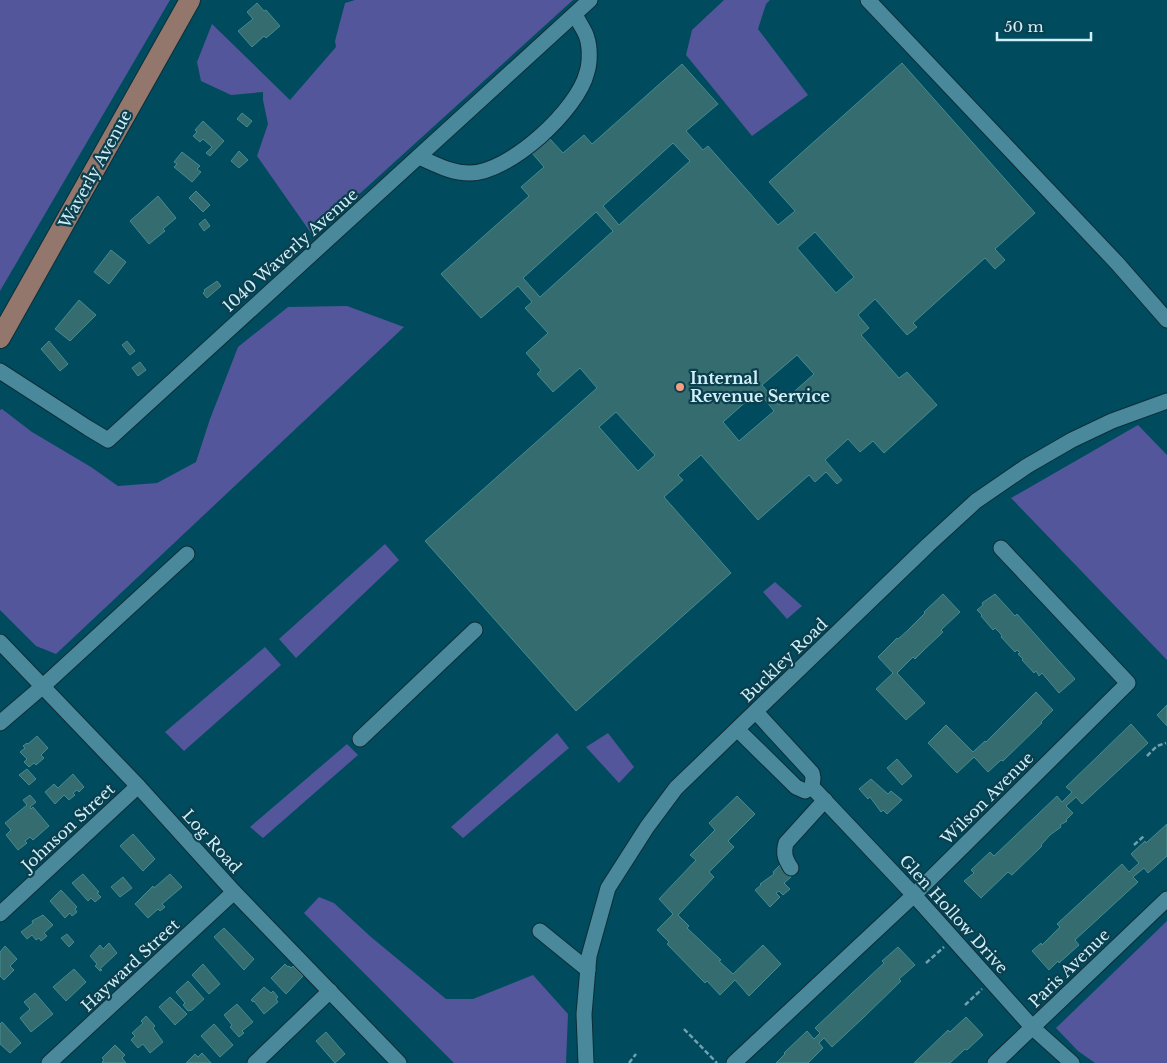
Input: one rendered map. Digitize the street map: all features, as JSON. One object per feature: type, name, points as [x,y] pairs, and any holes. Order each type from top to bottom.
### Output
[{"type":"main road","name":"Waverly Avenue","points":[[0,338],[190,0]]},
{"type":"street","name":"1040 Waverly Avenue","points":[[0,371],[108,440],[590,0]]},
{"type":"street","points":[[868,0],[1100,245],[1167,320]]},
{"type":"street","points":[[419,156],[450,170],[471,173],[499,165],[522,152],[566,111],[588,72],[589,54],[587,38],[574,14]]},
{"type":"street","name":"Buckley Road","points":[[586,1063],[584,1014],[589,956],[608,888],[647,827],[676,788],[976,501],[1026,466],[1091,430],[1167,401]]},
{"type":"street","name":"Wilson Avenue","points":[[734,1063],[914,895],[1128,683],[1001,548]]},
{"type":"street","points":[[0,723],[187,554]]},
{"type":"street","points":[[360,738],[476,630]]},
{"type":"street","name":"Log Road","points":[[0,642],[138,786],[234,892],[399,1063]]},
{"type":"street","name":"Glen Hollow Drive","points":[[756,712],[812,773],[814,778],[812,787],[914,895],[1033,1028],[1072,1063]]},
{"type":"street","points":[[738,730],[796,787],[805,791],[812,787]]},
{"type":"street","name":"Johnson Street","points":[[0,914],[138,786]]},
{"type":"street","points":[[791,868],[785,859],[784,851],[786,844],[825,800]]},
{"type":"street","name":"Hayward Street","points":[[49,1063],[234,892]]},
{"type":"street","name":"Paris Avenue","points":[[996,1063],[1167,899]]},
{"type":"street","points":[[540,931],[588,970]]},
{"type":"street","points":[[255,1063],[330,991]]},
{"type":"path","points":[[1147,756],[1157,746],[1166,743]]},
{"type":"path","points":[[1134,845],[1145,835]]},
{"type":"path","points":[[926,963],[944,947]]},
{"type":"path","points":[[965,1005],[983,988]]},
{"type":"path","points":[[684,1029],[716,1063]]},
{"type":"path","points":[[629,1063],[636,1054]]},
{"type":"shaded area","points":[[0,0],[170,0],[0,291]]},
{"type":"shaded area","points":[[355,0],[573,0],[313,236],[257,156],[268,124],[263,92],[231,95],[201,81],[197,62],[212,24],[290,100],[336,47],[335,41],[345,3]]},
{"type":"shaded area","points":[[724,0],[770,0],[766,4],[758,29],[808,95],[752,136],[686,55],[692,30]]},
{"type":"shaded area","points":[[347,306],[404,327],[56,654],[36,646],[0,610],[0,410],[2,409],[32,432],[91,467],[118,486],[157,483],[196,462],[210,419],[238,347],[288,307]]},
{"type":"shaded area","points":[[1138,425],[1167,455],[1167,660],[1011,498]]},
{"type":"shaded area","points":[[385,544],[399,560],[296,658],[279,639]]},
{"type":"shaded area","points":[[775,582],[802,606],[787,619],[763,592]]},
{"type":"shaded area","points":[[265,647],[281,665],[184,751],[165,732]]},
{"type":"shaded area","points":[[557,733],[569,748],[463,838],[451,827]]},
{"type":"shaded area","points":[[608,733],[634,767],[619,783],[586,747]]},
{"type":"shaded area","points":[[347,744],[358,755],[263,838],[250,827]]},
{"type":"shaded area","points":[[319,897],[334,903],[371,937],[446,999],[473,999],[533,975],[568,1014],[566,1063],[454,1063],[304,913]]},
{"type":"shaded area","points":[[1167,921],[1167,1063],[1095,1063],[1078,1051],[1056,1028]]},
{"type":"building","points":[[257,3],[280,26],[266,38],[264,36],[252,47],[238,31],[253,19],[247,12]]},
{"type":"building","name":"Internal Revenue Service","points":[[902,63],[1035,213],[995,249],[1005,260],[995,269],[985,258],[913,323],[917,327],[907,335],[875,299],[858,315],[869,328],[861,335],[899,378],[907,372],[937,405],[884,453],[873,441],[860,452],[848,439],[825,460],[842,480],[837,484],[826,472],[815,482],[809,475],[758,520],[701,455],[678,475],[683,480],[664,497],[731,573],[576,711],[425,541],[597,388],[580,368],[553,392],[537,374],[541,370],[526,353],[548,333],[525,308],[532,302],[518,286],[481,318],[441,274],[529,196],[521,187],[544,167],[532,153],[549,138],[563,153],[584,135],[592,144],[682,64],[718,104],[686,131],[703,150],[708,146],[778,225],[795,211],[769,182]],"holes":[[[673,143],[690,161],[619,225],[603,206]],[[596,212],[613,231],[540,297],[523,278]],[[815,232],[854,277],[836,293],[797,248]],[[797,355],[814,374],[779,405],[762,385]],[[758,391],[774,411],[739,441],[723,422]],[[616,412],[655,455],[638,471],[599,427]]]},
{"type":"building","points":[[242,113],[252,121],[247,127],[237,119]]},
{"type":"building","points":[[203,121],[224,141],[210,156],[206,153],[212,147],[203,139],[200,142],[193,136],[197,132],[195,130]]},
{"type":"building","points":[[239,151],[248,160],[239,168],[231,161]]},
{"type":"building","points":[[182,152],[200,166],[197,169],[201,172],[192,182],[174,167],[177,164],[174,162]]},
{"type":"building","points":[[196,191],[210,205],[203,212],[189,198]]},
{"type":"building","points":[[158,196],[176,218],[163,229],[165,231],[149,244],[130,221]]},
{"type":"building","points":[[205,219],[210,226],[204,231],[199,224]]},
{"type":"building","points":[[111,250],[126,262],[109,284],[94,272]]},
{"type":"building","points":[[217,281],[221,286],[207,298],[203,293],[204,290]]},
{"type":"building","points":[[79,300],[96,315],[70,341],[55,329]]},
{"type":"building","points":[[49,341],[68,364],[60,371],[41,349]]},
{"type":"building","points":[[127,341],[135,351],[130,355],[122,345]]},
{"type":"building","points":[[140,362],[146,370],[138,376],[132,368]]},
{"type":"building","points":[[943,594],[960,612],[941,630],[943,632],[915,659],[913,657],[897,673],[925,703],[906,720],[876,689],[893,673],[878,657],[907,631]]},
{"type":"building","points":[[995,594],[1015,616],[1017,614],[1075,679],[1059,693],[1042,673],[1039,676],[1036,671],[1034,673],[1022,660],[1018,654],[1020,653],[1017,650],[1015,652],[995,628],[993,630],[977,610],[983,605],[982,603]]},
{"type":"building","points":[[1036,692],[1053,710],[1003,761],[1001,760],[988,772],[974,757],[957,773],[928,743],[946,725],[973,752],[986,742]]},
{"type":"building","points":[[1167,705],[1167,726],[1157,715]]},
{"type":"building","points":[[1131,724],[1148,743],[1082,804],[1076,797],[1066,806],[1073,813],[1067,821],[1060,825],[1061,827],[1050,835],[1042,846],[1012,875],[1008,872],[981,898],[964,881],[974,873],[971,870],[990,852],[994,856],[1057,796],[1062,802],[1072,792],[1066,787]]},
{"type":"building","points":[[37,736],[48,748],[41,755],[44,758],[36,765],[34,763],[29,767],[24,762],[27,759],[20,752],[25,748],[23,746]]},
{"type":"building","points":[[897,759],[912,776],[902,785],[887,768]]},
{"type":"building","points":[[27,769],[36,779],[29,785],[19,775]]},
{"type":"building","points":[[73,774],[84,787],[79,792],[77,790],[73,793],[75,795],[69,800],[64,795],[55,804],[45,792],[54,784],[58,788]]},
{"type":"building","points":[[871,779],[888,794],[891,791],[902,800],[887,814],[883,810],[881,812],[870,797],[868,799],[859,789]]},
{"type":"building","points":[[30,795],[36,802],[30,807],[31,809],[33,807],[49,826],[33,840],[30,837],[25,841],[27,843],[18,850],[6,835],[11,830],[5,823],[27,805],[23,800]]},
{"type":"building","points":[[737,796],[755,814],[728,841],[734,847],[709,872],[714,877],[678,915],[689,926],[687,928],[733,974],[763,945],[781,964],[749,996],[735,980],[720,995],[707,981],[705,983],[667,944],[669,942],[657,930],[673,914],[659,899],[696,860],[690,855],[715,830],[709,823]]},
{"type":"building","points":[[1167,824],[1167,856],[1148,873],[1144,868],[1133,877],[1138,882],[1075,940],[1079,945],[1049,970],[1032,951],[1041,943],[1042,945],[1060,927],[1057,924],[1122,864],[1129,872],[1139,863],[1131,854]]},
{"type":"building","points":[[133,834],[155,859],[143,871],[120,846]]},
{"type":"building","points":[[780,865],[791,877],[784,883],[790,889],[783,895],[779,891],[776,893],[780,897],[770,907],[755,890],[774,874],[773,872]]},
{"type":"building","points":[[83,874],[99,892],[97,893],[101,897],[95,902],[91,898],[88,901],[72,883]]},
{"type":"building","points":[[170,874],[182,887],[162,904],[165,907],[160,911],[158,909],[148,918],[135,904],[153,886],[154,888]]},
{"type":"building","points":[[123,877],[132,888],[120,897],[111,887]]},
{"type":"building","points":[[61,890],[77,907],[75,909],[77,912],[72,916],[70,913],[65,918],[50,901]]},
{"type":"building","points":[[43,915],[53,925],[44,933],[47,936],[41,941],[39,938],[36,940],[32,935],[27,939],[21,932],[33,923],[32,921]]},
{"type":"building","points":[[224,928],[254,959],[244,970],[214,937]]},
{"type":"building","points":[[67,934],[74,942],[69,947],[61,938]]},
{"type":"building","points":[[109,943],[117,953],[100,971],[90,956],[100,945],[103,949]]},
{"type":"building","points":[[5,946],[17,959],[10,966],[14,970],[4,980],[0,976],[0,952]]},
{"type":"building","points":[[898,947],[915,965],[899,979],[901,981],[863,1018],[832,1047],[824,1038],[819,1043],[823,1048],[808,1063],[776,1063],[807,1031],[814,1039],[820,1033],[815,1028],[884,963],[882,961]]},
{"type":"building","points":[[203,964],[220,984],[209,994],[192,975]]},
{"type":"building","points":[[285,964],[291,968],[293,966],[303,976],[286,994],[271,978]]},
{"type":"building","points":[[74,969],[86,982],[66,1001],[53,987]]},
{"type":"building","points":[[188,981],[204,999],[192,1010],[188,1011],[183,1005],[185,1003],[176,992]]},
{"type":"building","points":[[264,987],[271,993],[273,991],[278,997],[276,999],[278,1002],[264,1014],[254,1001],[251,1000]]},
{"type":"building","points":[[35,993],[53,1014],[31,1032],[20,1018],[30,1009],[24,1002]]},
{"type":"building","points":[[170,997],[187,1014],[175,1025],[159,1007]]},
{"type":"building","points":[[237,1004],[253,1022],[242,1031],[244,1033],[239,1037],[230,1027],[232,1025],[224,1015]]},
{"type":"building","points":[[146,1016],[155,1026],[153,1028],[163,1042],[150,1053],[143,1044],[138,1048],[131,1040],[135,1036],[132,1033],[143,1023],[141,1021]]},
{"type":"building","points":[[966,1017],[983,1035],[967,1050],[965,1049],[950,1063],[914,1063],[948,1030],[950,1032]]},
{"type":"building","points":[[2,1022],[21,1043],[10,1053],[0,1044],[0,1024]]},
{"type":"building","points":[[214,1024],[233,1045],[220,1057],[201,1036]]},
{"type":"building","points":[[326,1032],[345,1054],[335,1063],[316,1041]]},
{"type":"building","points":[[115,1045],[125,1055],[122,1058],[126,1063],[103,1063],[104,1060],[102,1058]]},
{"type":"building","points":[[202,1053],[211,1063],[186,1063],[195,1054],[198,1057]]},
{"type":"place","name":"Internal Revenue Service","points":[[680,387]]}]
